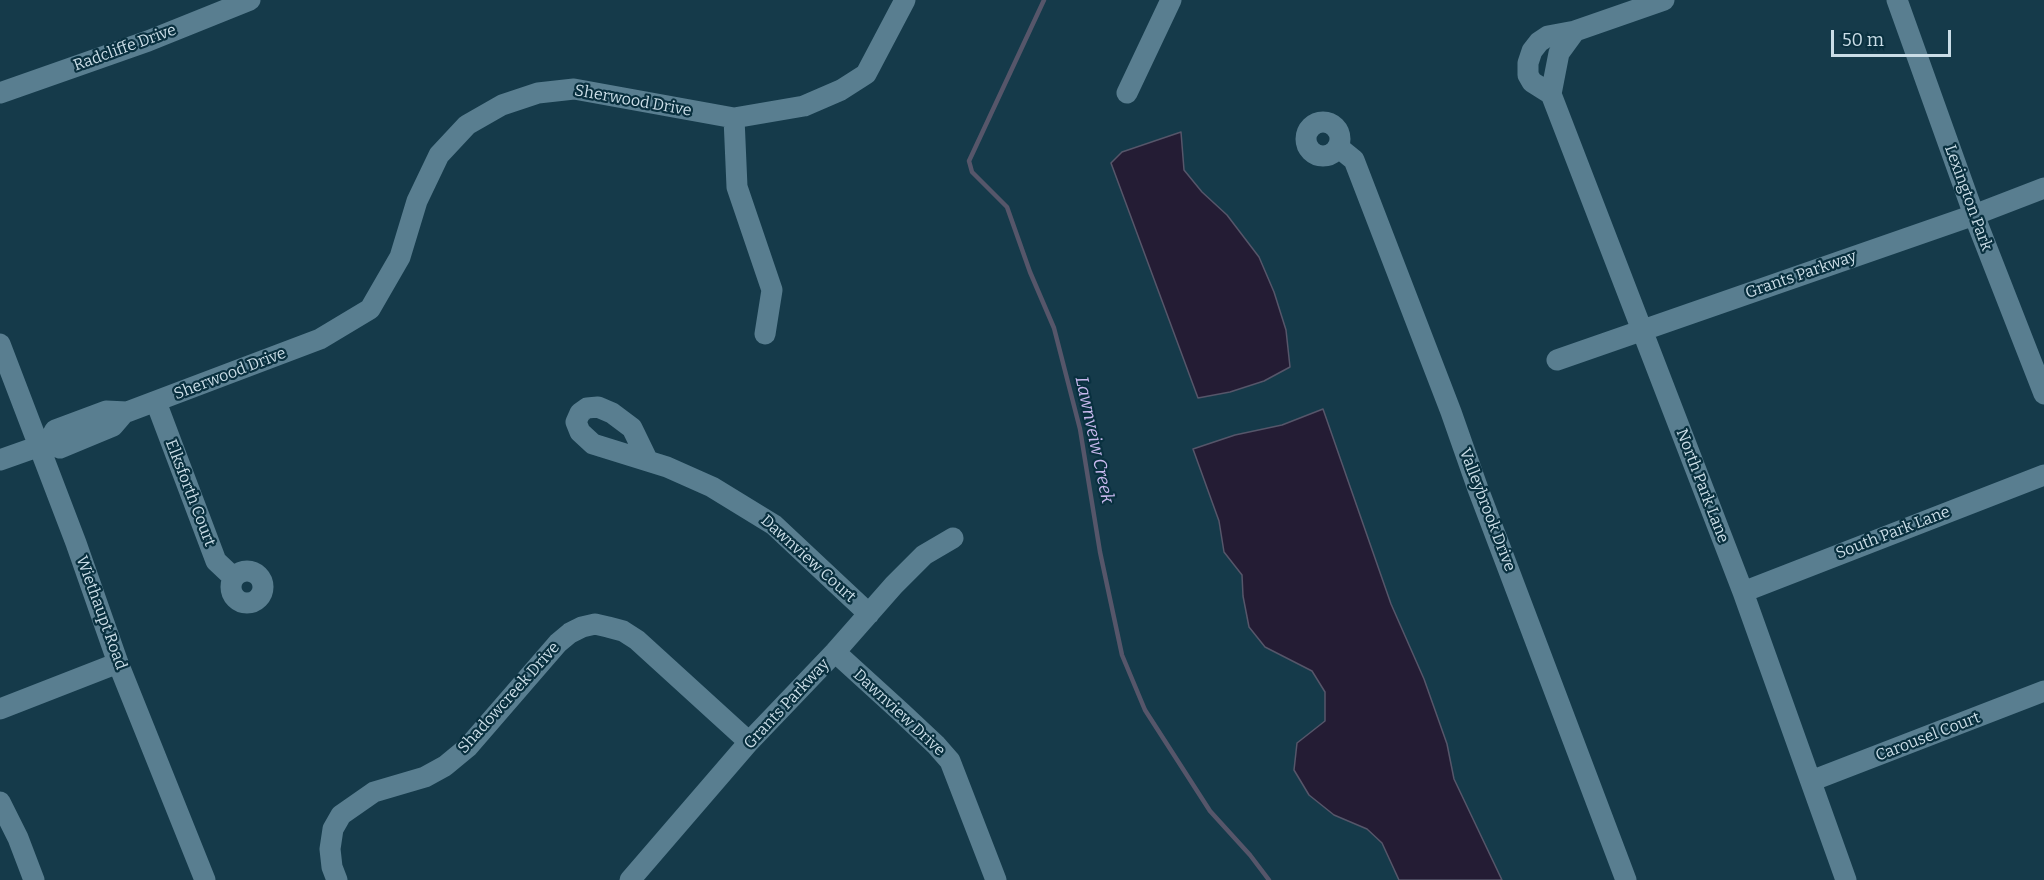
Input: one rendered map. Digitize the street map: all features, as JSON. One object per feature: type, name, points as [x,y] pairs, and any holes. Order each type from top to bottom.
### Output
[{"type":"street","name":"Radcliffe Drive","points":[[0,93],[148,41],[250,0]]},
{"type":"street","name":"Sherwood Drive","points":[[0,460],[44,444],[60,448],[113,426],[125,412],[320,339],[370,309],[400,257],[417,201],[439,155],[467,125],[502,105],[538,93],[574,89],[734,118],[804,106],[841,90],[867,74],[905,0]]},
{"type":"street","points":[[1127,93],[1171,0]]},
{"type":"street","name":"North Park Lane","points":[[1664,0],[1575,31],[1548,36],[1532,51],[1527,63],[1528,75],[1532,82],[1551,94],[1743,592],[1846,880]]},
{"type":"street","name":"Lexington Park","points":[[1897,0],[1974,215],[2044,394]]},
{"type":"street","points":[[1551,94],[1559,53],[1575,31]]},
{"type":"street","points":[[734,118],[737,187],[772,290],[765,334]]},
{"type":"street","name":"Valleybrook Drive","points":[[1338,147],[1354,160],[1626,880]]},
{"type":"street","name":"Grants Parkway","points":[[1557,360],[1974,215],[2044,188]]},
{"type":"street","name":"Wiethaupt Road","points":[[0,344],[44,444],[118,663],[205,880]]},
{"type":"street","name":"Elksforth Court","points":[[156,402],[216,561],[234,578]]},
{"type":"street","name":"Dawnview Court","points":[[648,461],[712,487],[768,520],[869,614]]},
{"type":"street","name":"South Park Lane","points":[[1743,592],[2044,475]]},
{"type":"street","name":"Grants Parkway","points":[[630,880],[749,742],[835,652],[916,562],[953,538]]},
{"type":"street","name":"Shadowcreek Drive","points":[[337,880],[332,867],[330,849],[333,830],[340,815],[375,792],[424,777],[445,766],[468,747],[558,643],[582,627],[595,624],[608,627],[622,631],[637,640],[749,742]]},
{"type":"street","name":"Dawnview Drive","points":[[835,652],[936,745],[950,761],[996,880]]},
{"type":"street","points":[[0,709],[118,663]]},
{"type":"street","name":"Carousel Court","points":[[1811,781],[2044,691]]},
{"type":"street","points":[[0,802],[18,838],[34,880]]},
{"type":"shaded area","points":[[1181,132],[1184,170],[1202,192],[1227,215],[1259,257],[1274,292],[1286,330],[1290,367],[1264,381],[1230,392],[1198,398],[1111,163],[1122,152]]},
{"type":"shaded area","points":[[1323,409],[1391,604],[1424,679],[1447,744],[1454,779],[1502,880],[1399,880],[1382,843],[1367,829],[1334,815],[1309,795],[1294,770],[1297,743],[1325,721],[1325,692],[1312,671],[1265,647],[1249,627],[1243,596],[1242,575],[1224,552],[1219,521],[1193,449],[1235,435],[1282,425]]},
{"type":"waterway","name":"Lawnveiw Creek","points":[[1044,0],[969,161],[972,172],[1007,207],[1030,272],[1054,328],[1080,429],[1100,552],[1122,655],[1145,710],[1210,811],[1250,855],[1269,880]]}]
